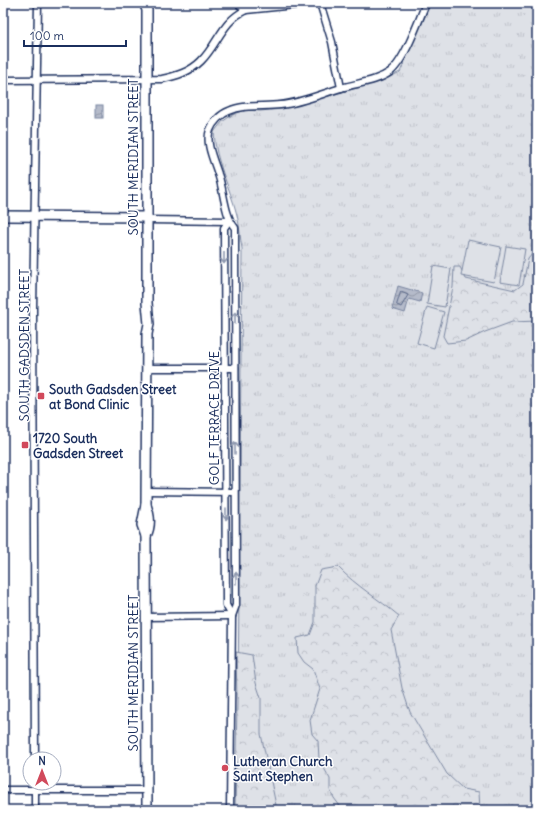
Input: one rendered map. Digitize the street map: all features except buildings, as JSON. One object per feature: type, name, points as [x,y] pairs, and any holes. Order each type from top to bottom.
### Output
[{"type":"street","name":"SOUTH GADSDEN STREET","points":[[35,751],[33,309],[36,216],[38,3]]},
{"type":"street","points":[[237,3],[246,10]]},
{"type":"street","points":[[3,80],[146,79],[175,76],[193,68],[207,54],[228,23],[246,10],[314,3]]},
{"type":"street","points":[[320,3],[332,42],[341,88]]},
{"type":"street","name":"GOLF TERRACE DRIVE","points":[[230,810],[232,616],[236,605],[235,228],[229,221],[225,195],[211,151],[209,135],[213,125],[225,113],[236,108],[282,105],[379,77],[393,70],[404,54],[426,3]]},
{"type":"street","name":"SOUTH MERIDIAN STREET","points":[[147,6],[147,303],[143,312],[143,324],[146,334],[146,505],[142,525],[146,536],[147,810]]},
{"type":"street","points":[[3,216],[229,221]]},
{"type":"street","name":"GOLF TERRACE DRIVE","points":[[229,221],[224,228],[225,492],[226,605],[232,616]]},
{"type":"street","points":[[146,368],[235,368]]},
{"type":"street","points":[[146,491],[235,492]]},
{"type":"street","points":[[146,617],[232,616]]},
{"type":"street","points":[[3,790],[22,790]]},
{"type":"street","points":[[62,790],[147,790]]},
{"type":"street","points":[[35,791],[35,810]]},
{"type":"green space","points":[[431,3],[537,3],[537,810],[237,810],[242,249],[239,223],[220,164],[214,132],[222,122],[232,115],[245,110],[260,111],[282,109],[382,81],[400,72]]},
{"type":"green space","points":[[468,240],[501,247],[494,282],[461,276]]},
{"type":"green space","points":[[506,246],[525,249],[519,285],[500,282]]},
{"type":"green space","points":[[537,248],[537,321],[512,322],[466,341],[447,343],[443,336],[453,287],[454,267],[460,267],[466,279],[515,290],[523,284],[528,259]]},
{"type":"green space","points":[[433,266],[451,269],[445,307],[427,304]]},
{"type":"green space","points":[[427,307],[444,312],[434,348],[417,343]]},
{"type":"green space","points":[[338,567],[352,580],[399,616],[391,630],[402,688],[410,712],[447,774],[463,789],[479,792],[480,810],[343,810],[334,798],[330,790],[330,779],[319,759],[318,741],[312,734],[310,720],[320,689],[313,669],[304,662],[298,653],[297,638],[310,635],[315,622],[315,586],[321,570]]},
{"type":"green space","points":[[236,652],[252,655],[256,683],[261,698],[261,734],[277,810],[235,810],[237,702]]},
{"type":"water","points":[[96,105],[103,105],[103,118],[96,118]]},
{"type":"water","points":[[398,286],[422,293],[420,302],[409,299],[405,313],[392,309]]},
{"type":"place","name":"South Gadsden Street at Bond Clinic","points":[[41,396]]},
{"type":"place","name":"1720 South Gadsden Street","points":[[25,445]]},
{"type":"place","name":"Lutheran Church Saint Stephen","points":[[225,768]]}]
